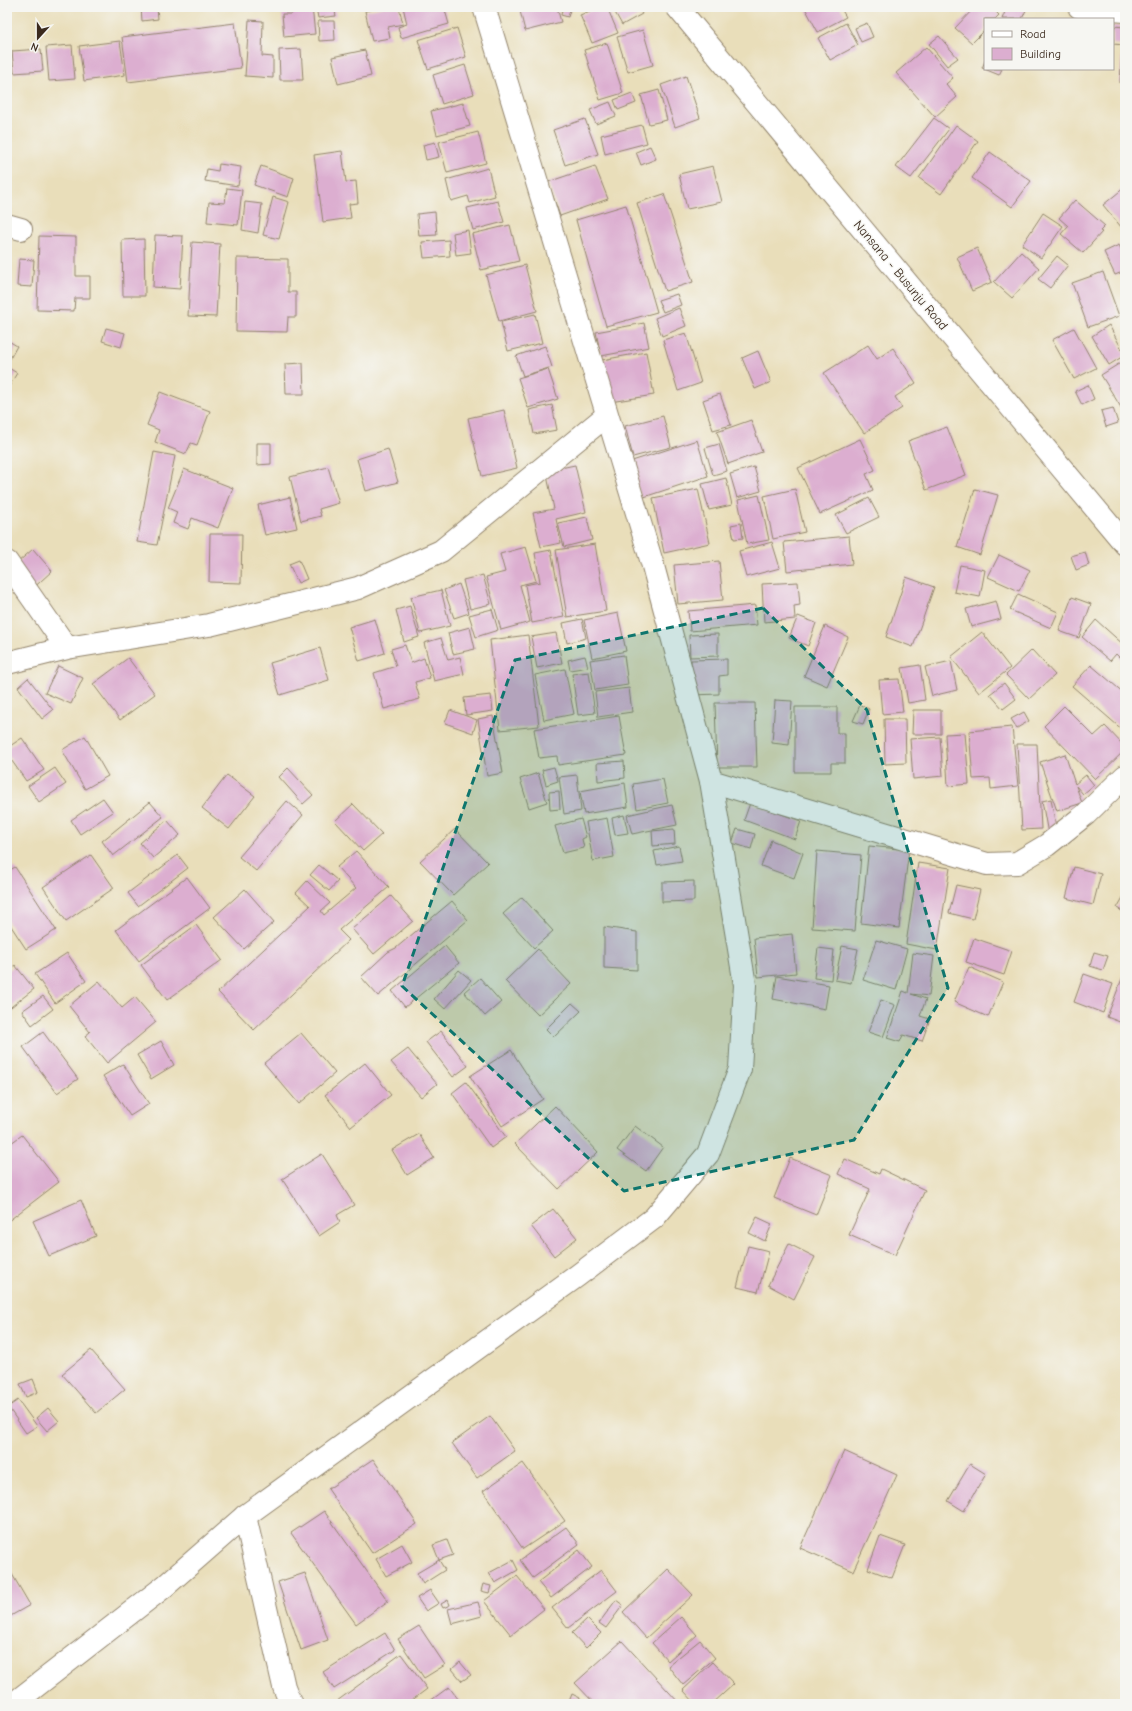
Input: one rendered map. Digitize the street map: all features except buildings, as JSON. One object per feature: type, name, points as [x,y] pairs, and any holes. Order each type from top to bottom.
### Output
[{"type":"street","points":[[13,1704],[165,1586],[246,1516],[654,1218],[708,1154],[740,1069],[745,985],[711,781],[653,566],[606,416],[484,7]]},
{"type":"street","name":"Nansana - Busunju Road","points":[[677,7],[1125,544]]},
{"type":"street","points":[[1079,7],[1125,11]]},
{"type":"street","points":[[7,663],[67,648],[209,625],[358,588],[441,551],[606,416]]},
{"type":"street","points":[[7,562],[67,648]]},
{"type":"street","points":[[711,781],[987,864],[1017,863],[1047,845],[1086,814],[1125,776]]},
{"type":"street","points":[[246,1516],[284,1686],[291,1704]]},
{"type":"highlighted area","points":[[763,608],[867,710],[948,988],[854,1140],[624,1191],[402,986],[515,660]]}]
